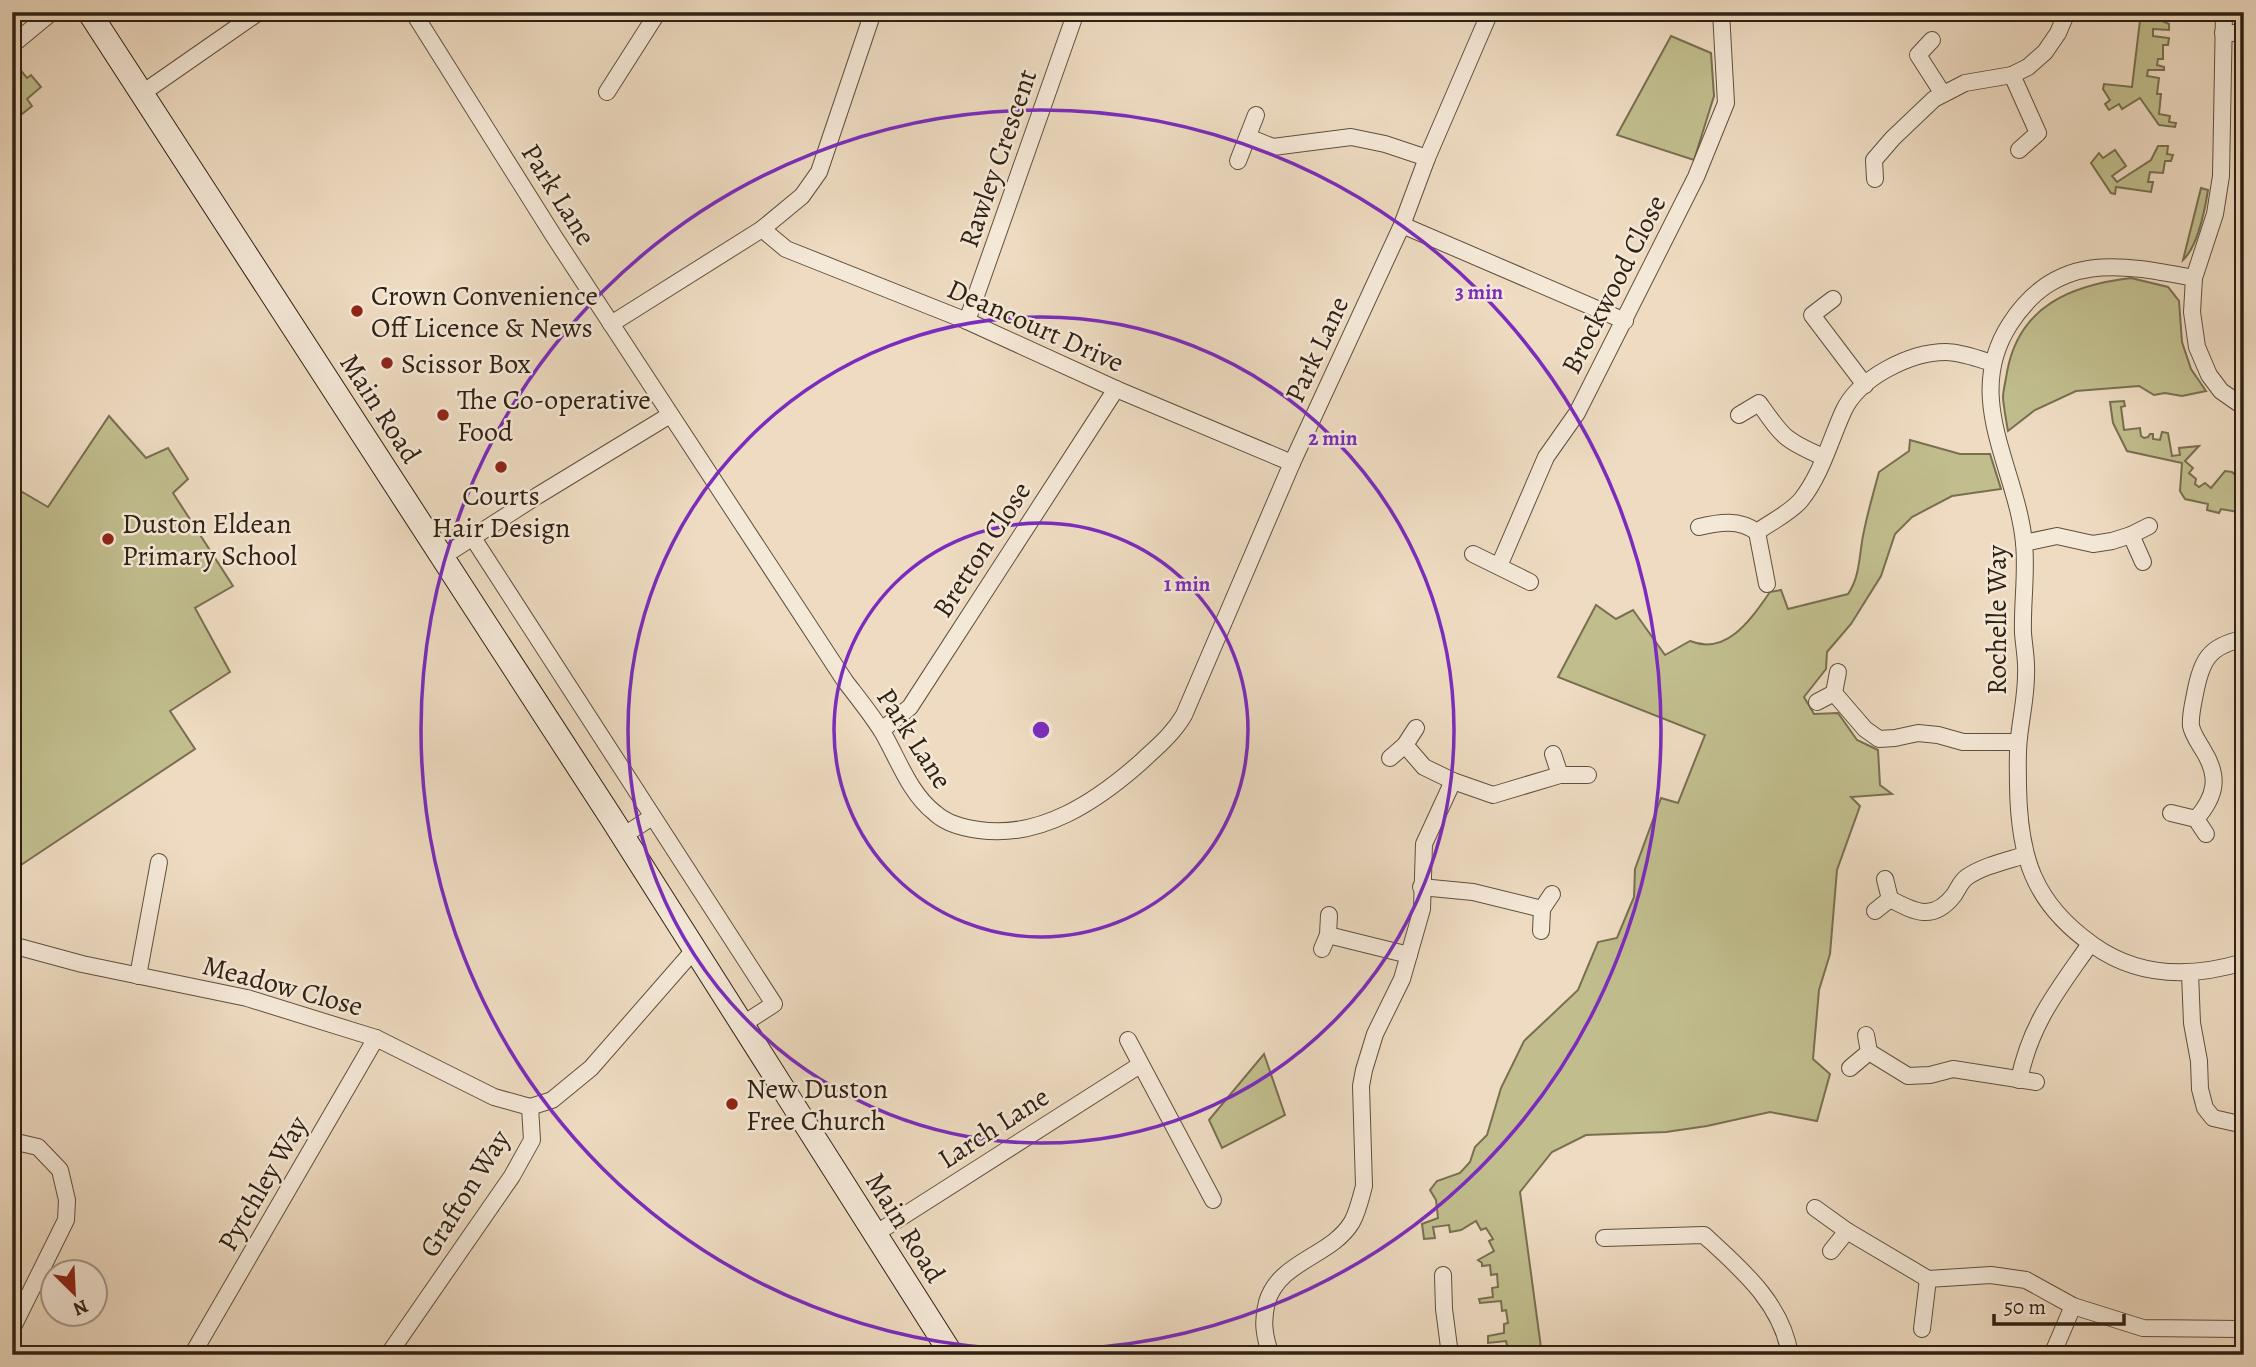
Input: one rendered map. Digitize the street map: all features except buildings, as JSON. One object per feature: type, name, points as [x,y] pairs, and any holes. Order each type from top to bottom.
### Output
[{"type":"street","points":[[12,45],[52,12]]},
{"type":"street","name":"Main Road","points":[[89,12],[623,836],[952,1355]]},
{"type":"street","points":[[141,94],[259,12]]},
{"type":"street","name":"Park Lane","points":[[413,12],[670,415],[845,681],[882,730],[912,786],[932,811],[945,821],[990,832],[1038,826],[1085,804],[1105,791],[1175,730],[1184,715],[1292,463],[1402,225],[1427,158],[1490,12]]},
{"type":"street","points":[[607,92],[659,12]]},
{"type":"street","points":[[611,324],[762,229],[802,195],[819,172],[873,12]]},
{"type":"street","name":"Rawley Crescent","points":[[967,321],[1076,12]]},
{"type":"street","name":"Brockwood Close","points":[[1499,566],[1546,457],[1577,413],[1625,321],[1696,177],[1726,103],[1721,12]]},
{"type":"street","points":[[1875,179],[1874,160],[1934,99],[1965,83],[2012,75],[2028,67],[2045,52],[2059,33],[2067,12]]},
{"type":"street","points":[[2224,12],[2221,176],[2215,214],[2194,278],[2192,312],[2197,347],[2209,375],[2221,391],[2244,407]]},
{"type":"street","points":[[2223,33],[2244,33]]},
{"type":"street","points":[[1932,40],[1918,55],[1943,94]]},
{"type":"street","points":[[2012,75],[2038,133],[2019,150]]},
{"type":"street","points":[[1238,161],[1256,115]]},
{"type":"street","points":[[1248,137],[1273,147],[1351,137],[1385,144],[1427,158]]},
{"type":"street","points":[[1402,225],[1625,321]]},
{"type":"street","name":"Deancourt Drive","points":[[762,229],[786,249],[967,321],[1116,389],[1292,463]]},
{"type":"street","name":"Rochelle Way","points":[[2194,278],[2112,265],[2069,274],[2041,290],[2026,305],[2005,333],[1993,363],[1990,402],[1992,421],[2016,495],[2024,543],[2023,633],[2026,676],[2018,742],[2020,830],[2032,877],[2055,913],[2104,953],[2138,968],[2160,972],[2190,973],[2222,969],[2244,962]]},
{"type":"street","points":[[1833,299],[1812,315],[1866,385]]},
{"type":"street","points":[[1757,531],[1799,503],[1816,477],[1844,409],[1853,396],[1866,385],[1903,360],[1925,353],[1948,352],[1993,363]]},
{"type":"street","name":"Bretton Close","points":[[882,730],[910,707],[1116,389]]},
{"type":"street","points":[[1740,415],[1759,403],[1789,442],[1823,457]]},
{"type":"street","points":[[442,557],[670,415]]},
{"type":"street","points":[[1699,527],[1734,523],[1746,524],[1757,531],[1767,584]]},
{"type":"street","points":[[2024,543],[2057,536],[2093,544],[2131,536],[2148,526]]},
{"type":"street","points":[[2131,536],[2143,562]]},
{"type":"street","points":[[473,538],[774,1004],[743,1024]]},
{"type":"street","points":[[1473,554],[1531,582]]},
{"type":"street","points":[[2196,819],[2208,805],[2215,780],[2208,758],[2192,728],[2199,674],[2205,659],[2215,649],[2244,639]]},
{"type":"street","points":[[1834,693],[1838,672]]},
{"type":"street","points":[[1834,693],[1865,729],[1879,738],[1918,733],[1963,741],[2018,742]]},
{"type":"street","points":[[1817,702],[1834,693]]},
{"type":"street","points":[[1390,758],[1405,746],[1416,728]]},
{"type":"street","points":[[1405,746],[1424,766],[1453,781],[1493,795],[1560,775],[1588,775]]},
{"type":"street","points":[[1553,754],[1560,775]]},
{"type":"street","points":[[1271,1355],[1264,1337],[1264,1315],[1270,1293],[1282,1276],[1330,1244],[1352,1223],[1361,1197],[1364,1186],[1361,1086],[1364,1070],[1376,1034],[1402,979],[1422,909],[1424,844],[1453,781]]},
{"type":"street","points":[[2171,813],[2196,819],[2206,834]]},
{"type":"street","points":[[623,836],[652,817]]},
{"type":"street","points":[[1885,879],[1890,899],[1916,912],[1929,912],[1943,907],[1965,878],[2025,855]]},
{"type":"street","points":[[138,976],[159,862]]},
{"type":"street","points":[[1421,887],[1473,892],[1542,909]]},
{"type":"street","points":[[1541,931],[1542,909],[1552,894]]},
{"type":"street","points":[[1875,911],[1890,899]]},
{"type":"street","points":[[1329,915],[1325,942],[1409,955]]},
{"type":"street","points":[[2019,1080],[2023,1060],[2041,1014],[2091,944]]},
{"type":"street","name":"Meadow Close","points":[[12,945],[138,976],[247,998],[376,1038],[494,1097],[530,1107]]},
{"type":"street","name":"Grafton Way","points":[[388,1355],[512,1176],[532,1140],[530,1107],[552,1100],[592,1068],[695,949]]},
{"type":"street","points":[[2190,973],[2192,1023],[2205,1108],[2213,1118],[2244,1125]]},
{"type":"street","points":[[1866,1035],[1869,1052],[1908,1076],[1930,1075],[1953,1069],[2036,1082]]},
{"type":"street","name":"Pytchley Way","points":[[192,1355],[376,1038]]},
{"type":"street","points":[[1128,1040],[1213,1200]]},
{"type":"street","points":[[1850,1068],[1869,1052]]},
{"type":"street","name":"Larch Lane","points":[[875,1234],[1140,1065]]},
{"type":"street","points":[[12,1141],[38,1147],[60,1170],[67,1200],[66,1220],[12,1329]]},
{"type":"street","points":[[1815,1208],[1847,1231],[1928,1279],[1990,1275],[2026,1280],[2073,1306],[2143,1328],[2240,1329]]},
{"type":"street","points":[[1831,1251],[1847,1231]]},
{"type":"street","points":[[1604,1238],[1704,1235],[1748,1276],[1773,1308],[1788,1338],[1790,1355]]},
{"type":"street","points":[[1443,1275],[1450,1355]]},
{"type":"street","points":[[1922,1329],[1928,1279]]},
{"type":"street","points":[[2052,1355],[2073,1306]]},
{"type":"shaded area","points":[[2141,12],[2173,12],[2166,13],[2162,21],[2169,24],[2169,30],[2153,29],[2153,36],[2169,38],[2168,45],[2163,45],[2163,59],[2158,59],[2157,65],[2164,67],[2164,70],[2148,70],[2147,76],[2159,78],[2159,114],[2170,116],[2169,122],[2176,123],[2175,127],[2159,125],[2140,98],[2122,109],[2119,104],[2109,110],[2105,104],[2110,100],[2103,89],[2104,84],[2132,87]]},
{"type":"shaded area","points":[[1671,36],[1711,53],[1714,96],[1694,160],[1617,135]]},
{"type":"shaded area","points":[[12,60],[27,78],[31,75],[41,87],[27,99],[32,106],[12,122]]},
{"type":"shaded area","points":[[2158,146],[2168,146],[2167,154],[2173,155],[2171,161],[2165,161],[2163,173],[2150,172],[2148,182],[2153,182],[2151,192],[2116,187],[2115,194],[2111,193],[2091,163],[2099,153],[2103,158],[2115,150],[2126,166],[2112,176],[2117,182],[2151,160]]},
{"type":"shaded area","points":[[2201,188],[2208,190],[2203,217],[2193,246],[2183,260]]},
{"type":"shaded area","points":[[2131,278],[2168,287],[2179,301],[2182,342],[2191,369],[2206,391],[2182,396],[2165,393],[2154,395],[2139,386],[2076,391],[2035,410],[2008,431],[2003,392],[2013,349],[2023,330],[2036,315],[2069,293],[2088,286]]},
{"type":"shaded area","points":[[2124,401],[2125,406],[2121,407],[2124,430],[2140,428],[2144,438],[2153,434],[2153,439],[2160,440],[2162,432],[2168,433],[2172,456],[2180,455],[2179,448],[2199,446],[2185,461],[2193,468],[2189,473],[2196,479],[2195,484],[2199,487],[2205,483],[2211,488],[2225,471],[2232,472],[2244,483],[2244,513],[2221,509],[2219,513],[2207,510],[2208,504],[2185,499],[2180,491],[2182,463],[2127,451],[2113,423],[2110,402]]},
{"type":"shaded area","name":"Duston Eldean Primary School","points":[[109,416],[146,458],[168,448],[188,479],[173,493],[233,586],[195,608],[230,672],[170,711],[195,749],[12,871],[12,486],[48,507]]},
{"type":"shaded area","points":[[1910,440],[1960,454],[1990,454],[2001,489],[1952,496],[1912,517],[1895,534],[1881,576],[1851,624],[1827,652],[1826,669],[1804,697],[1814,714],[1838,713],[1857,740],[1878,750],[1880,785],[1892,794],[1851,797],[1860,806],[1837,870],[1830,954],[1819,990],[1813,1059],[1830,1074],[1817,1121],[1770,1112],[1666,1132],[1586,1135],[1552,1152],[1520,1192],[1542,1355],[1513,1355],[1512,1350],[1508,1350],[1506,1341],[1488,1343],[1488,1336],[1504,1333],[1504,1324],[1508,1323],[1501,1301],[1480,1303],[1479,1299],[1493,1297],[1492,1288],[1498,1287],[1497,1274],[1491,1275],[1490,1265],[1482,1266],[1478,1260],[1494,1251],[1489,1241],[1493,1239],[1486,1228],[1481,1230],[1476,1221],[1461,1230],[1450,1232],[1449,1225],[1433,1227],[1435,1238],[1424,1239],[1422,1224],[1438,1218],[1436,1200],[1430,1190],[1437,1181],[1460,1173],[1470,1162],[1475,1147],[1487,1135],[1501,1088],[1524,1041],[1578,990],[1598,942],[1617,938],[1634,897],[1635,869],[1661,798],[1678,803],[1705,735],[1558,677],[1596,605],[1616,619],[1633,610],[1665,655],[1690,641],[1703,644],[1727,639],[1746,623],[1770,592],[1781,590],[1788,609],[1848,594],[1857,571],[1879,472],[1909,451]]},
{"type":"shaded area","points":[[1264,1054],[1285,1115],[1222,1148],[1209,1120]]},
{"type":"place","name":"Crown Convenience Off Licence & News","points":[[357,311]]},
{"type":"place","name":"Scissor Box","points":[[387,363]]},
{"type":"place","name":"The Co-operative Food","points":[[443,415]]},
{"type":"place","name":"Courts Hair Design","points":[[501,467]]},
{"type":"place","name":"Duston Eldean Primary School","points":[[108,539]]},
{"type":"place","name":"New Duston Free Church","points":[[732,1104]]}]
